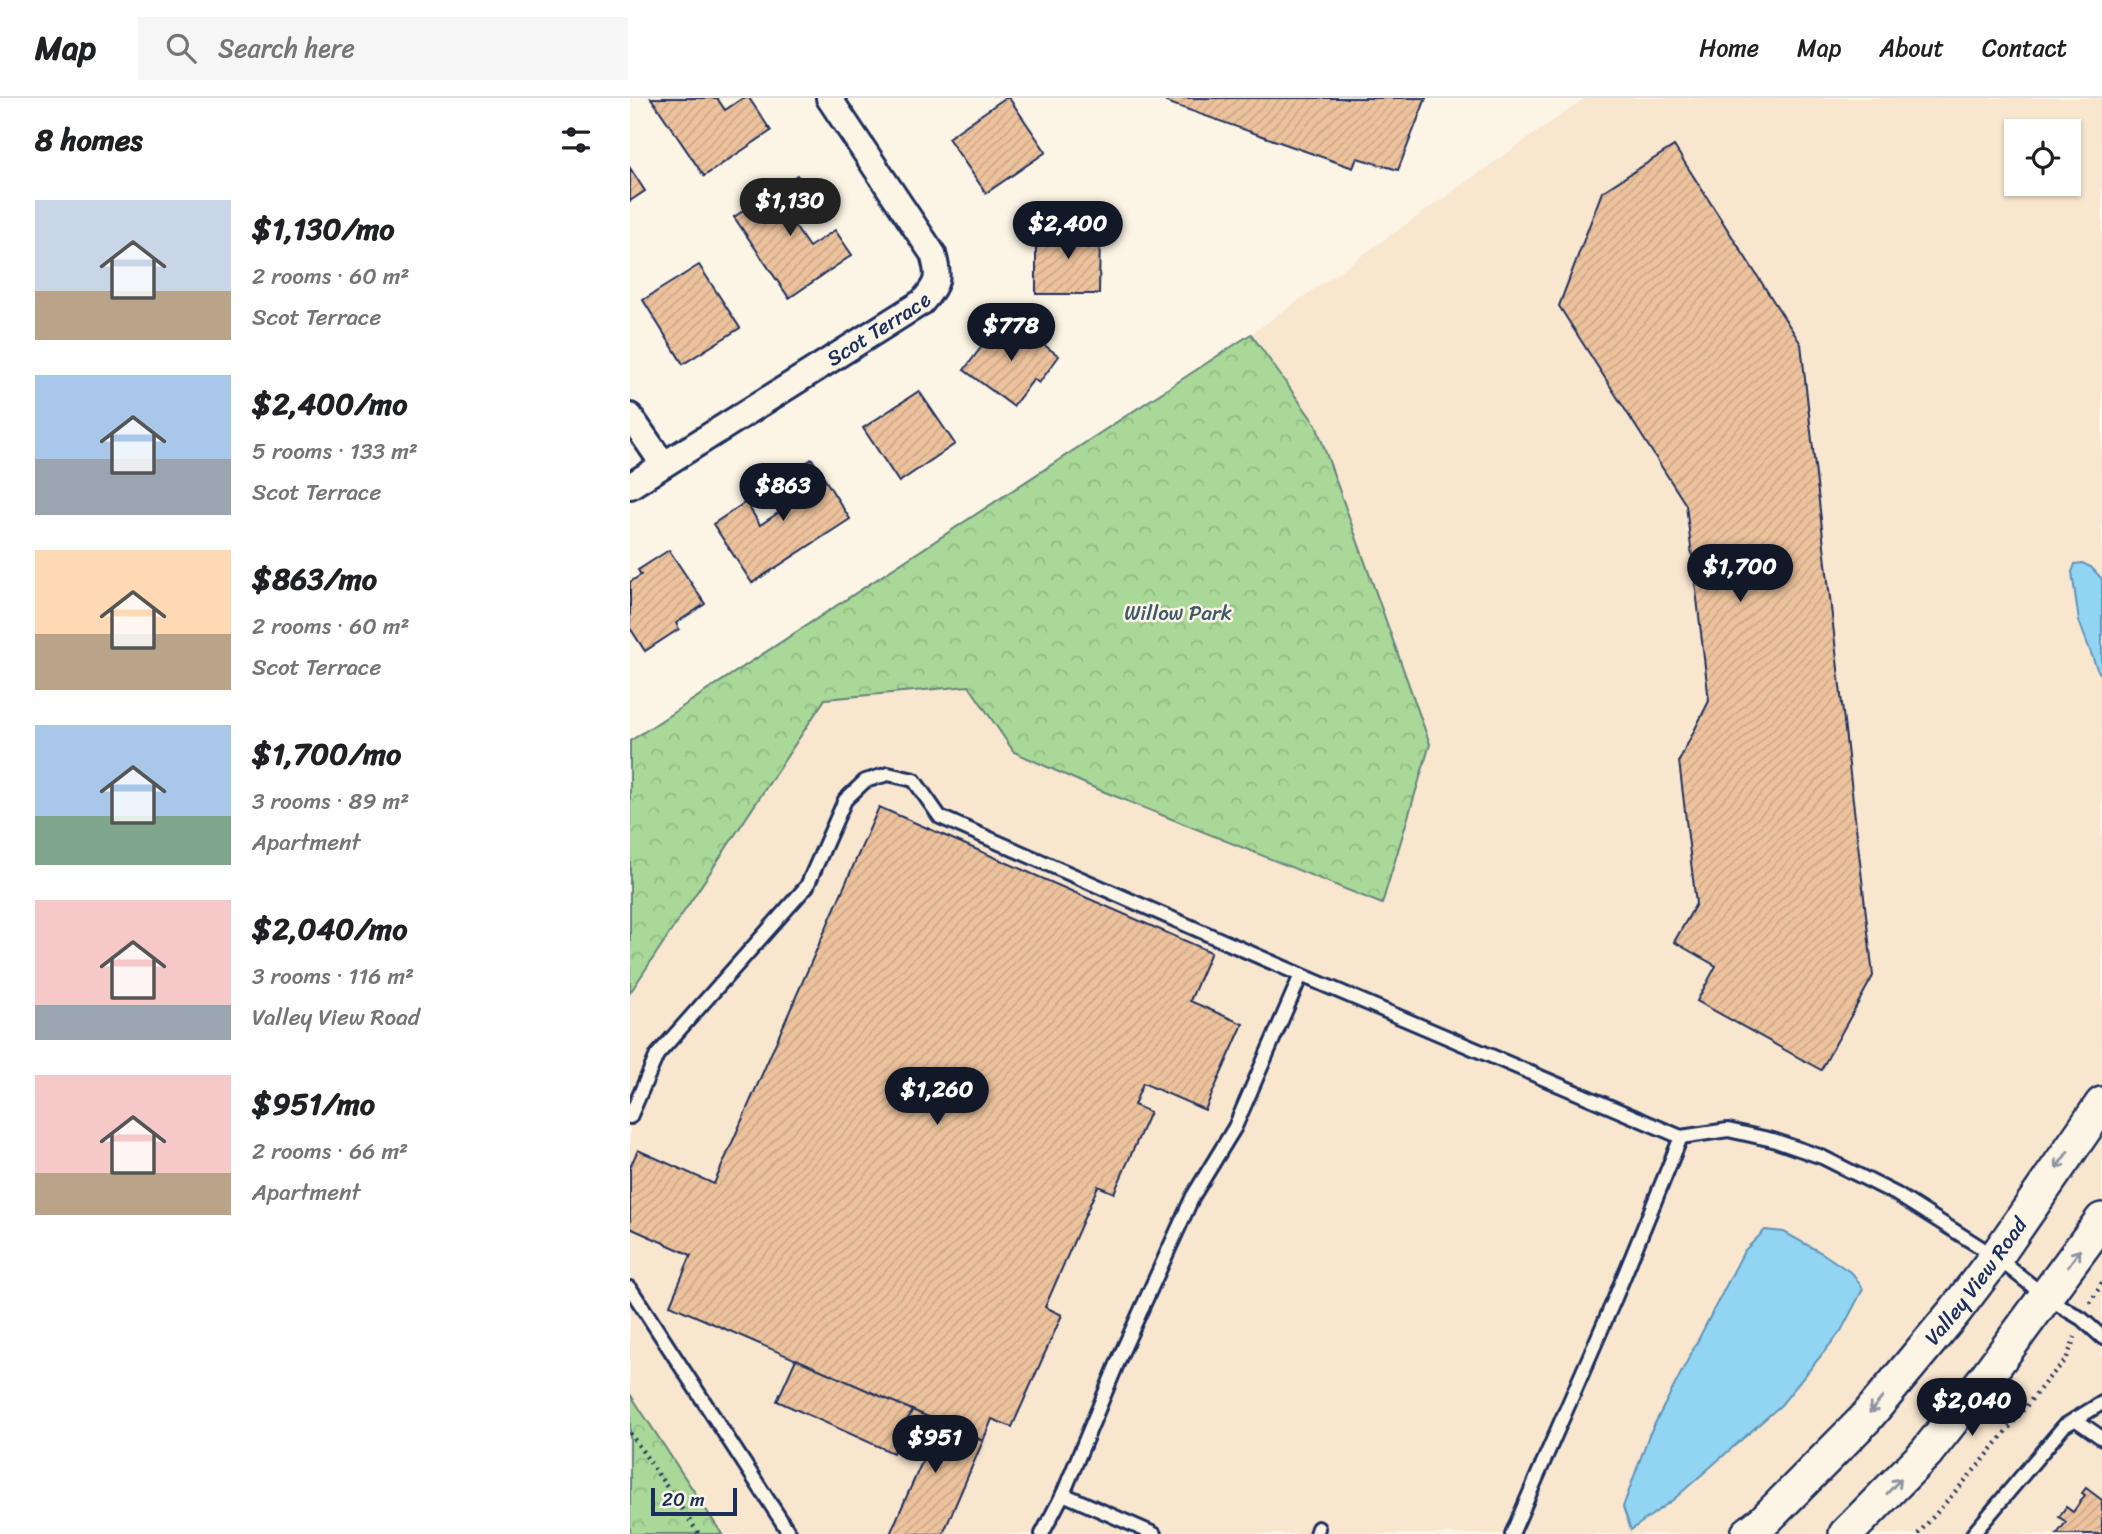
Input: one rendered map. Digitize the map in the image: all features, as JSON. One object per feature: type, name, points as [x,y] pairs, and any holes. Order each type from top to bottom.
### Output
[{"type":"main road","name":"Valley View Road","points":[[1748,1534],[1865,1419],[1955,1311],[2102,1104]]},
{"type":"main road","points":[[1846,1534],[1926,1453],[1987,1376],[2102,1220]]},
{"type":"street","name":"Scot Terrace","points":[[630,486],[922,302],[934,288],[937,270],[933,254],[830,98]]},
{"type":"street","points":[[630,416],[663,464]]},
{"type":"lane","points":[[630,1117],[657,1055],[807,886],[845,800],[865,781],[888,774],[914,780],[940,817],[1681,1137],[1728,1130],[1773,1140],[1822,1157],[1896,1194],[1996,1256],[2046,1297],[2082,1319],[2102,1337]]},
{"type":"lane","points":[[1042,1534],[1063,1494],[1122,1353],[1188,1208],[1235,1127],[1301,975]]},
{"type":"lane","points":[[1511,1534],[1615,1298],[1681,1137]]},
{"type":"lane","points":[[630,1288],[790,1534]]},
{"type":"lane","points":[[1973,1534],[2064,1426],[2102,1403]]},
{"type":"lane","points":[[2075,1419],[2102,1438]]},
{"type":"lane","points":[[1063,1494],[1154,1534]]},
{"type":"path","points":[[1918,1534],[2066,1360],[2082,1319],[2102,1283]]},
{"type":"path","points":[[630,1433],[699,1534]]},
{"type":"shaded area","points":[[1585,98],[2102,98],[2102,1534],[721,1534],[630,1395],[630,996],[825,699],[969,686],[1014,752],[1335,479],[1251,334]]},
{"type":"green space","name":"Willow Park","points":[[1251,334],[1316,425],[1430,744],[1382,904],[1090,786],[1014,752],[969,686],[825,699],[630,993],[630,741]]},
{"type":"green space","points":[[630,1394],[722,1534],[630,1534]]},
{"type":"water","points":[[2082,563],[2091,567],[2102,579],[2102,676],[2079,621],[2072,572],[2075,564]]},
{"type":"water","points":[[1765,1230],[1784,1232],[1822,1253],[1853,1274],[1863,1289],[1841,1331],[1781,1405],[1674,1499],[1631,1530],[1623,1507],[1649,1435],[1744,1251]]},
{"type":"building","points":[[651,98],[717,98],[725,110],[743,98],[749,98],[771,131],[704,176]]},
{"type":"building","points":[[1005,98],[1009,98],[1046,152],[986,193],[948,138]]},
{"type":"building","points":[[1168,98],[1426,98],[1398,170],[1357,158],[1353,168],[1166,102]]},
{"type":"building","points":[[1674,146],[1801,344],[1873,976],[1821,1070],[1697,1001],[1716,966],[1674,942],[1696,904],[1679,761],[1709,701],[1686,505],[1559,306],[1602,192]]},
{"type":"building","points":[[630,168],[645,191],[630,201]]},
{"type":"building","points":[[797,175],[818,204],[792,222],[809,247],[835,230],[852,255],[789,298],[734,217]]},
{"type":"building","points":[[1036,227],[1100,228],[1099,294],[1036,294]]},
{"type":"building","points":[[699,265],[740,328],[683,364],[643,300]]},
{"type":"building","points":[[1010,320],[1059,356],[1039,383],[1034,379],[1013,406],[964,370],[986,341],[991,345]]},
{"type":"building","points":[[919,391],[955,444],[899,482],[863,428]]},
{"type":"building","points":[[812,459],[850,519],[752,583],[713,524],[746,502],[760,525],[790,505],[776,483]]},
{"type":"building","points":[[669,550],[705,604],[676,623],[679,629],[645,651],[630,628],[630,582],[641,575],[638,570]]},
{"type":"building","points":[[879,807],[1211,952],[1190,1001],[1243,1024],[1205,1110],[1143,1083],[1134,1105],[1150,1112],[1114,1193],[1098,1186],[1045,1307],[1062,1315],[1012,1427],[992,1419],[983,1441],[670,1305],[691,1255],[630,1228],[630,1167],[638,1150],[714,1184]]},
{"type":"building","points":[[796,1359],[912,1410],[893,1453],[777,1401]]},
{"type":"building","points":[[912,1410],[983,1441],[943,1534],[890,1534],[926,1453],[899,1441]]},
{"type":"building","points":[[2086,1488],[2102,1500],[2102,1534],[2057,1534],[2066,1522],[2059,1517],[2066,1507],[2073,1512],[2085,1495],[2082,1493]]}]
